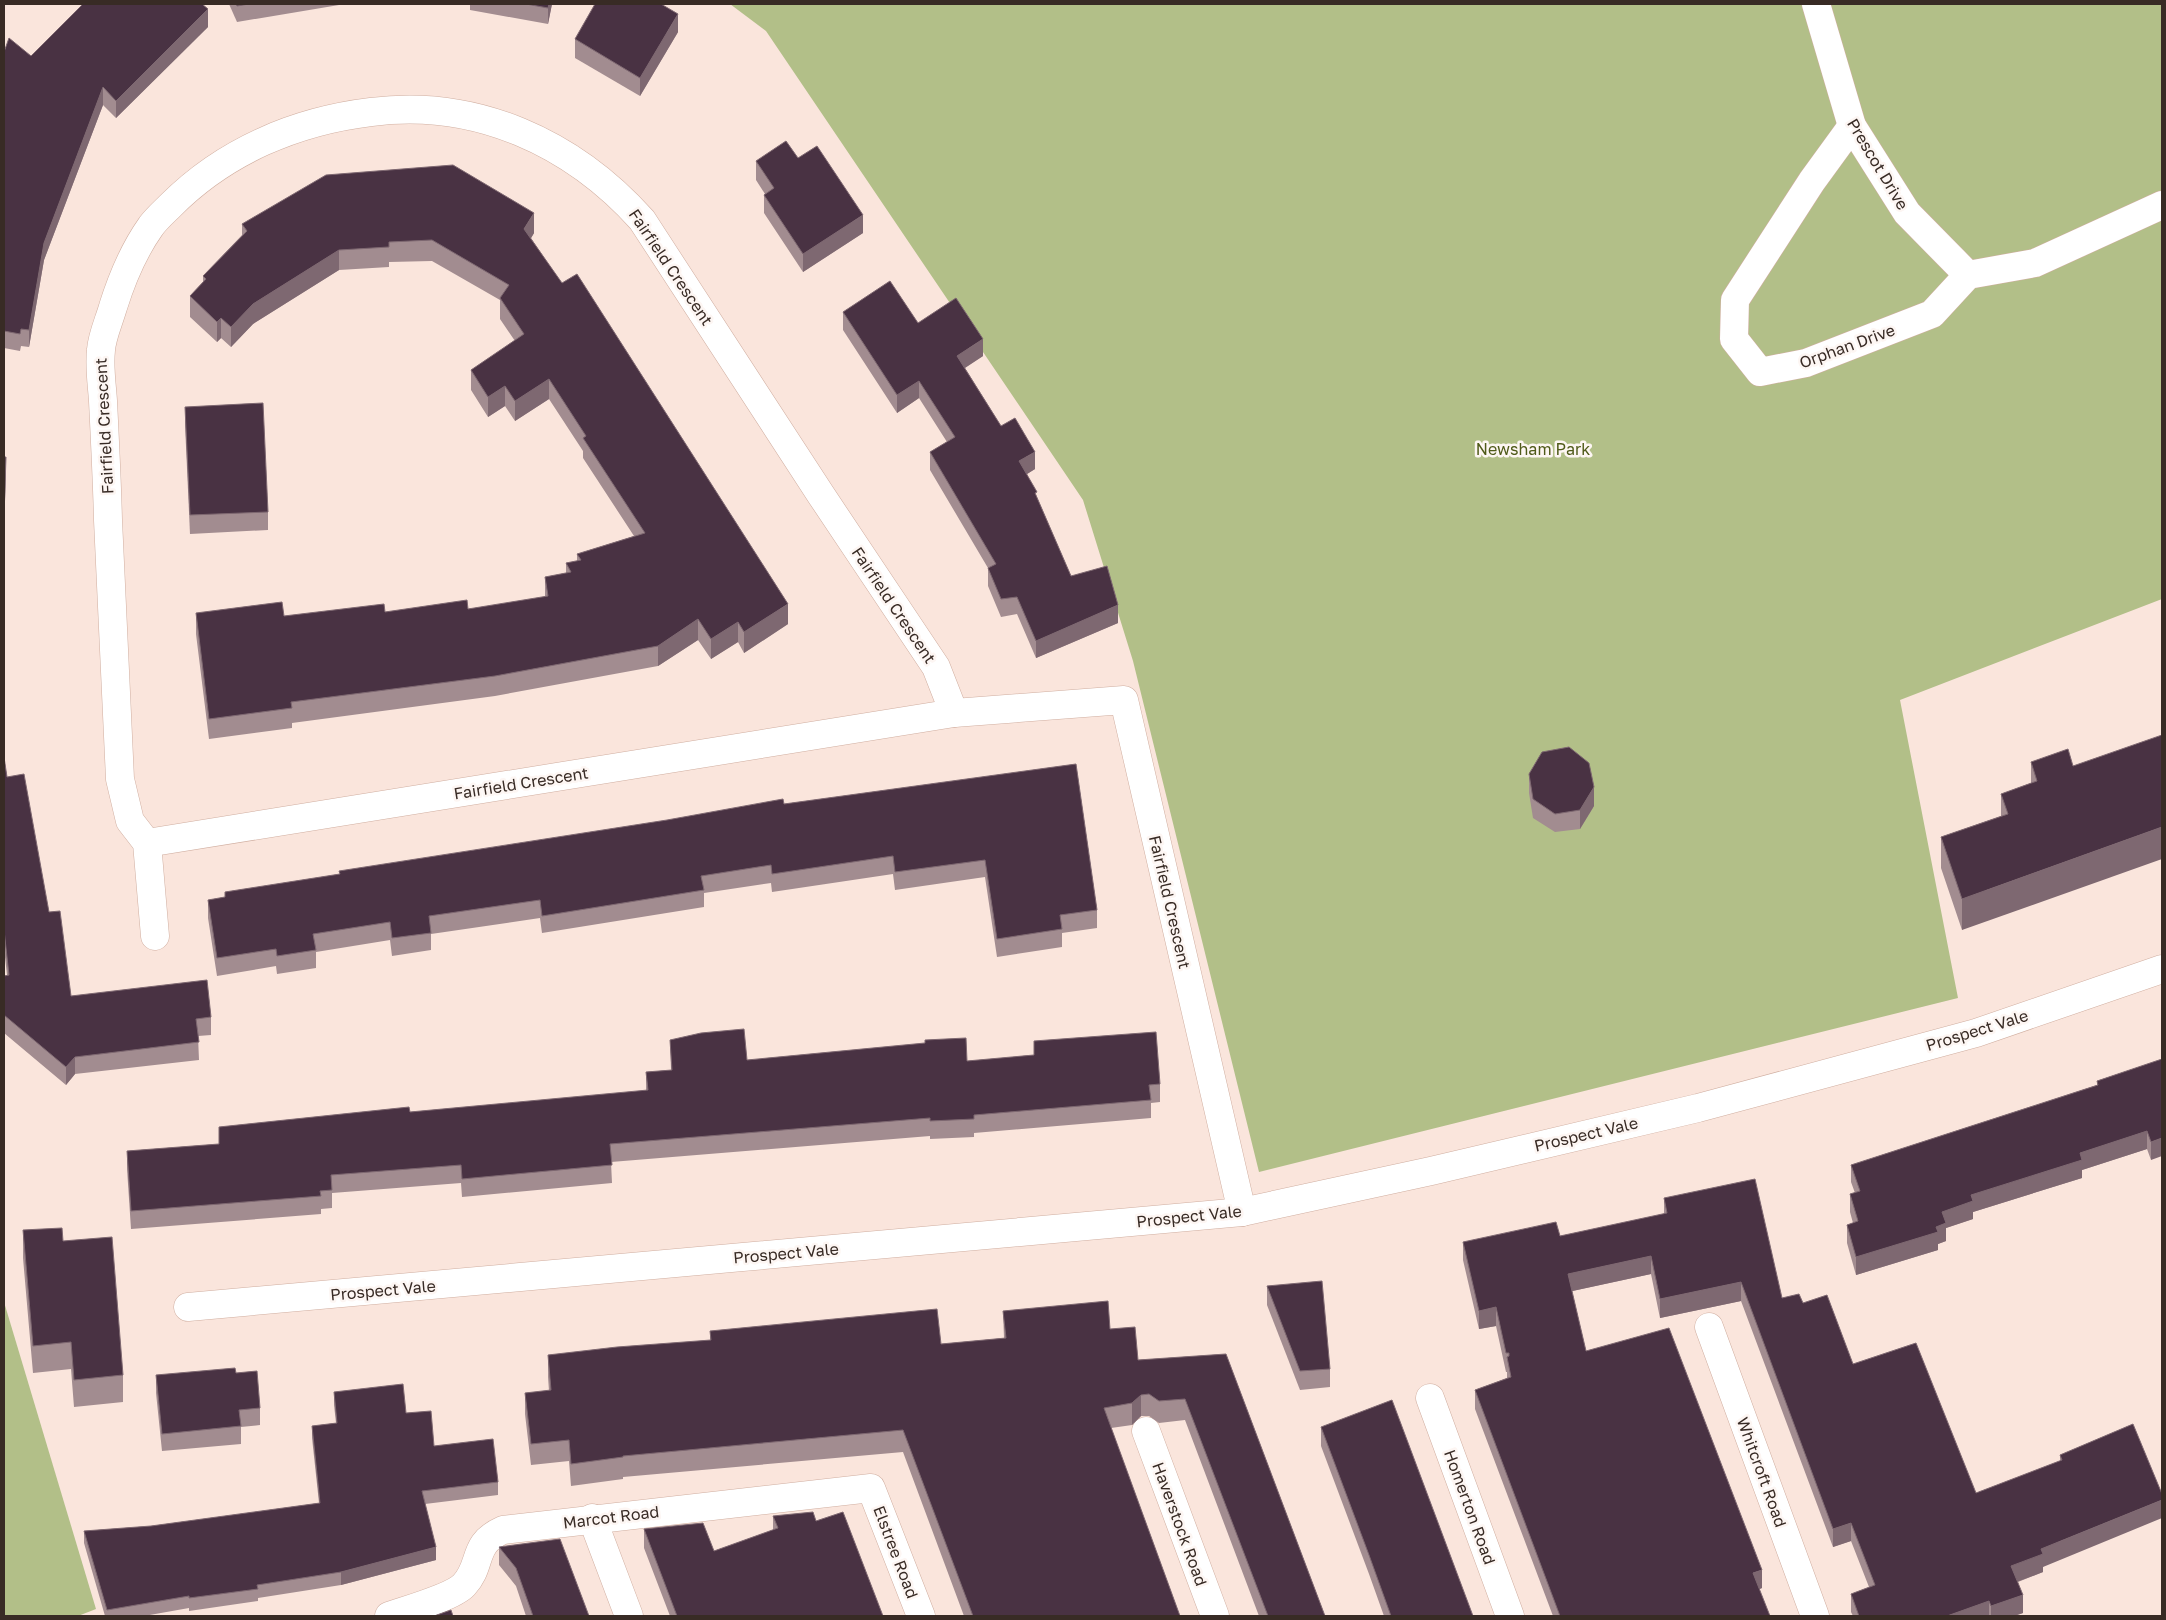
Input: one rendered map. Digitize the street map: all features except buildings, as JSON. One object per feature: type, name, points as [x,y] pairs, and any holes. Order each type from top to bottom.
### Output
[{"type":"street","name":"Prescot Drive","points":[[1816,4],[1852,126],[1907,213],[1968,274]]},
{"type":"street","name":"Fairfield Crescent","points":[[954,713],[936,667],[821,495],[642,220],[620,195],[567,154],[536,138],[503,125],[463,115],[421,110],[380,111],[338,116],[296,127],[256,144],[218,166],[183,193],[152,224],[122,278],[101,350],[120,779],[130,821],[147,843],[954,713],[1124,700],[1242,1212]]},
{"type":"street","name":"Orphan Drive","points":[[1852,126],[1812,181],[1735,300],[1734,339],[1760,372],[1806,363],[1932,314],[1968,274]]},
{"type":"street","points":[[1968,274],[2035,263],[2162,206]]},
{"type":"street","points":[[147,843],[155,936]]},
{"type":"street","name":"Prospect Vale","points":[[188,1308],[1242,1212],[1431,1171],[1698,1108],[1976,1033],[2162,969]]},
{"type":"street","name":"Whitcroft Road","points":[[1709,1327],[1815,1616]]},
{"type":"street","name":"Homerton Road","points":[[1430,1398],[1510,1616]]},
{"type":"street","name":"Haverstock Road","points":[[1146,1431],[1215,1616]]},
{"type":"street","name":"Marcot Road","points":[[389,1616],[450,1594],[463,1586],[471,1575],[481,1547],[490,1535],[503,1530],[592,1518],[871,1488]]},
{"type":"street","name":"Elstree Road","points":[[871,1488],[921,1616]]},
{"type":"street","points":[[592,1518],[629,1616]]},
{"type":"green space","name":"Newsham Park","points":[[730,4],[2162,4],[2162,599],[1900,700],[1958,998],[1259,1172],[1133,661],[1083,500],[766,31]]},
{"type":"green space","points":[[4,1302],[96,1609],[78,1616],[4,1616]]}]
